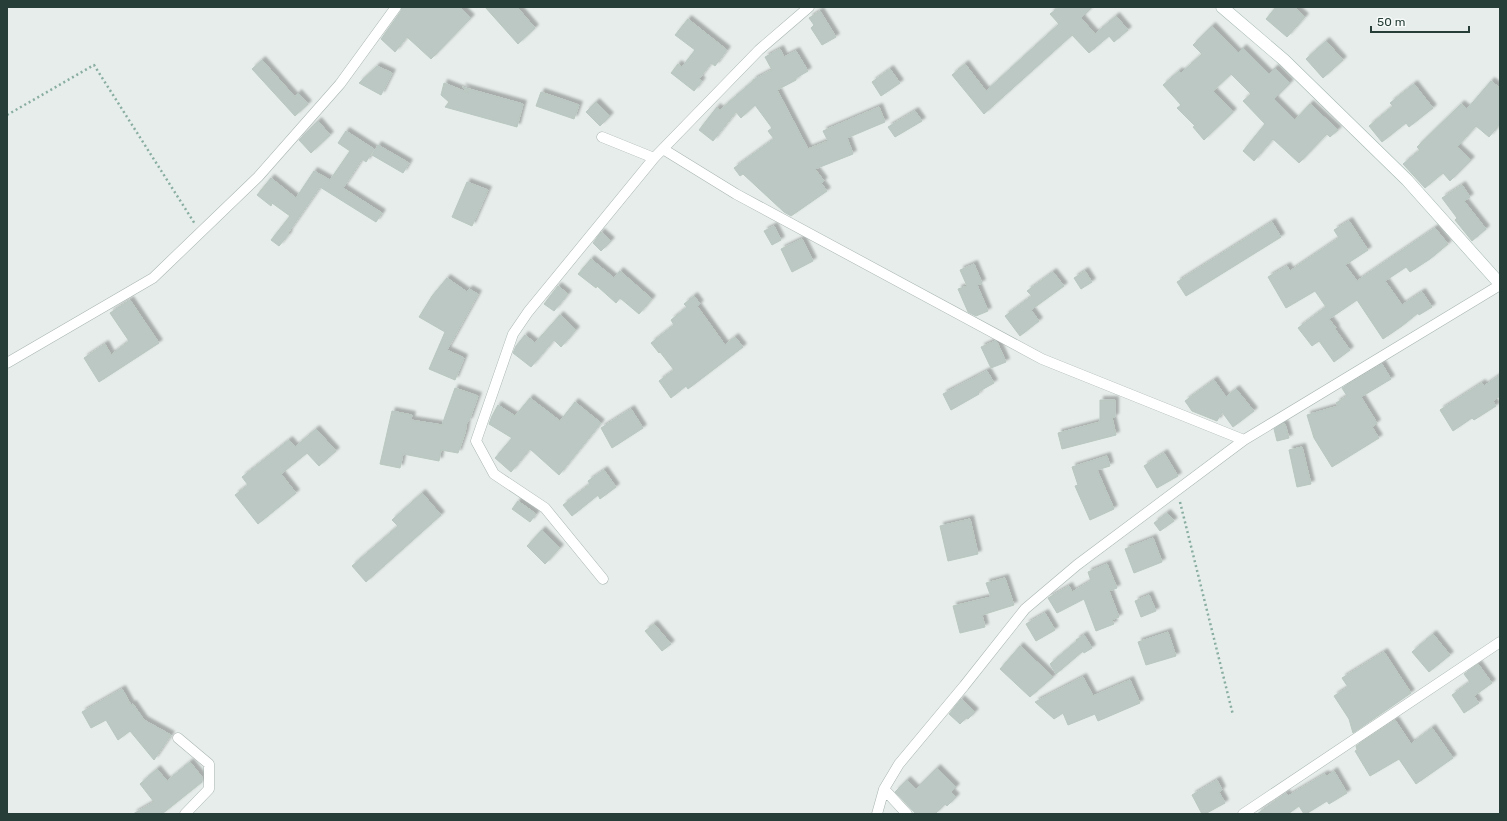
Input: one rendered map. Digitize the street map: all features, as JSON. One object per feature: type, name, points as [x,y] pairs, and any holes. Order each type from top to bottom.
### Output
[{"type":"street","points":[[7,363],[153,278],[258,177],[340,84],[396,7]]},
{"type":"street","points":[[603,579],[545,508],[494,474],[476,441],[513,334],[528,312],[662,149],[759,50],[809,7]]},
{"type":"street","points":[[877,814],[884,789],[899,764],[964,686],[1025,609],[1077,565],[1244,440],[1500,285],[1407,180],[1284,60],[1222,7]]},
{"type":"street","points":[[602,137],[654,158]]},
{"type":"street","points":[[662,149],[736,194],[1042,358],[1244,440]]},
{"type":"street","points":[[1243,814],[1500,642]]},
{"type":"street","points":[[178,738],[209,764],[209,789],[185,814]]},
{"type":"street","points":[[884,789],[907,814]]},
{"type":"path","points":[[7,115],[94,65],[200,232]]},
{"type":"path","points":[[1177,490],[1233,715]]},
{"type":"building","points":[[402,7],[460,7],[471,18],[431,59],[407,37],[395,52],[381,39],[401,11]]},
{"type":"building","points":[[485,7],[517,7],[535,28],[518,44]]},
{"type":"building","points":[[1059,7],[1092,7],[1081,18],[1095,34],[1116,16],[1128,30],[1114,42],[1109,36],[1089,53],[1072,35],[984,114],[952,75],[965,64],[986,91],[1059,24],[1050,14]]},
{"type":"building","points":[[1276,7],[1294,7],[1305,17],[1287,37],[1266,19]]},
{"type":"building","points":[[820,11],[836,37],[822,45],[811,28],[814,25],[809,18]]},
{"type":"building","points":[[688,19],[727,50],[715,66],[711,63],[699,79],[702,81],[694,91],[671,73],[678,64],[682,67],[695,50],[675,35]]},
{"type":"building","points":[[1212,26],[1238,53],[1243,48],[1269,74],[1275,68],[1290,83],[1274,99],[1295,120],[1310,104],[1338,130],[1330,137],[1327,134],[1299,163],[1273,139],[1254,161],[1243,151],[1265,124],[1243,101],[1251,94],[1231,74],[1213,91],[1233,112],[1204,140],[1193,127],[1195,126],[1177,108],[1181,105],[1163,85],[1179,71],[1181,73],[1202,54],[1193,45]]},
{"type":"building","points":[[1326,41],[1343,60],[1323,78],[1306,59]]},
{"type":"building","points":[[780,49],[784,57],[796,51],[808,71],[796,78],[796,80],[777,90],[808,149],[828,141],[823,131],[879,107],[885,122],[847,138],[853,154],[815,169],[824,181],[821,183],[827,191],[791,216],[784,212],[743,174],[740,176],[734,168],[774,139],[768,131],[772,128],[755,105],[741,118],[736,112],[713,141],[699,130],[717,107],[720,110],[753,80],[772,70],[765,57]]},
{"type":"building","points":[[262,60],[295,97],[298,93],[308,104],[295,116],[252,69]]},
{"type":"building","points":[[377,66],[392,73],[381,95],[359,83]]},
{"type":"building","points":[[890,69],[900,83],[881,96],[872,82]]},
{"type":"building","points":[[1491,81],[1500,88],[1500,124],[1489,137],[1476,126],[1457,147],[1471,160],[1450,181],[1443,173],[1425,188],[1403,164],[1420,150],[1417,147],[1461,104],[1467,109]]},
{"type":"building","points":[[444,83],[469,93],[462,87],[523,104],[517,127],[445,107],[449,102],[441,95]]},
{"type":"building","points":[[1414,84],[1433,108],[1409,127],[1406,123],[1382,142],[1369,126],[1393,106],[1390,103]]},
{"type":"building","points":[[541,92],[579,105],[574,119],[536,106]]},
{"type":"building","points":[[596,102],[610,116],[600,126],[586,112]]},
{"type":"building","points":[[915,111],[922,121],[895,137],[888,127]]},
{"type":"building","points":[[318,121],[330,135],[311,153],[299,140]]},
{"type":"building","points":[[346,131],[374,149],[366,162],[362,159],[343,188],[382,213],[376,222],[320,187],[288,233],[289,234],[279,246],[271,240],[290,216],[272,203],[271,206],[257,195],[271,178],[296,198],[314,171],[330,180],[350,151],[338,143]]},
{"type":"building","points":[[378,145],[409,163],[403,173],[372,155]]},
{"type":"building","points":[[467,182],[488,190],[472,226],[452,217]]},
{"type":"building","points":[[1462,185],[1470,197],[1464,201],[1486,229],[1472,241],[1455,220],[1457,218],[1442,198]]},
{"type":"building","points":[[1349,221],[1368,250],[1345,265],[1357,281],[1435,228],[1448,244],[1430,259],[1410,272],[1406,267],[1385,281],[1402,305],[1422,292],[1432,307],[1419,315],[1418,313],[1383,339],[1357,300],[1329,319],[1350,350],[1334,362],[1319,341],[1312,346],[1298,328],[1326,307],[1315,291],[1286,308],[1268,277],[1287,266],[1290,271],[1339,238],[1334,230]]},
{"type":"building","points":[[1272,222],[1281,237],[1186,296],[1177,282]]},
{"type":"building","points":[[774,226],[781,240],[772,245],[764,231]]},
{"type":"building","points":[[601,232],[611,241],[601,251],[593,243]]},
{"type":"building","points":[[802,239],[813,261],[792,272],[781,249]]},
{"type":"building","points":[[591,259],[614,278],[620,271],[652,299],[639,314],[620,298],[616,303],[597,286],[596,288],[578,274]]},
{"type":"building","points":[[974,264],[982,283],[977,285],[988,311],[976,316],[968,312],[958,289],[967,286],[960,270]]},
{"type":"building","points":[[1085,271],[1092,282],[1081,289],[1074,278]]},
{"type":"building","points":[[1053,272],[1064,286],[1031,310],[1039,321],[1020,336],[1005,316],[1032,296],[1027,291]]},
{"type":"building","points":[[447,278],[467,292],[469,289],[478,294],[447,350],[464,358],[455,380],[429,369],[445,332],[419,317],[432,296]]},
{"type":"building","points":[[558,286],[568,294],[554,311],[544,304]]},
{"type":"building","points":[[694,296],[700,304],[697,306],[725,345],[735,337],[743,347],[688,389],[686,386],[671,398],[659,381],[674,370],[651,343],[674,325],[671,320],[687,307],[684,304]]},
{"type":"building","points":[[130,300],[159,343],[99,382],[84,358],[105,344],[111,355],[129,341],[110,313]]},
{"type":"building","points":[[560,315],[576,330],[561,347],[554,340],[531,367],[513,353],[516,346],[525,335],[535,343]]},
{"type":"building","points":[[995,341],[997,342],[1006,362],[991,368],[981,347]]},
{"type":"building","points":[[1382,364],[1391,379],[1361,397],[1377,423],[1372,427],[1379,438],[1332,467],[1314,438],[1307,415],[1338,406],[1336,403],[1347,396],[1342,388]]},
{"type":"building","points":[[987,371],[994,383],[978,392],[979,394],[951,410],[943,394]]},
{"type":"building","points":[[1500,375],[1500,396],[1493,401],[1496,406],[1474,420],[1472,418],[1453,431],[1440,410],[1482,383],[1484,386]]},
{"type":"building","points":[[1214,380],[1226,397],[1236,389],[1254,411],[1233,427],[1222,412],[1217,421],[1192,411],[1185,401]]},
{"type":"building","points":[[455,388],[478,396],[469,421],[467,421],[465,433],[458,453],[441,450],[439,461],[403,454],[400,468],[380,464],[392,411],[412,415],[411,420],[442,425]]},
{"type":"building","points":[[530,398],[560,421],[575,402],[601,423],[559,475],[530,449],[511,472],[495,458],[512,438],[489,424],[498,405],[515,416]]},
{"type":"building","points":[[1100,400],[1115,400],[1115,417],[1112,418],[1116,435],[1062,449],[1058,433],[1100,422]]},
{"type":"building","points":[[631,409],[643,428],[612,448],[601,428]]},
{"type":"building","points":[[1282,424],[1285,424],[1289,438],[1277,441],[1274,429]]},
{"type":"building","points":[[316,429],[336,451],[319,466],[307,453],[281,474],[296,493],[258,524],[235,495],[248,485],[242,477],[289,440],[295,447]]},
{"type":"building","points":[[1302,447],[1311,484],[1297,487],[1289,450]]},
{"type":"building","points":[[1164,453],[1178,476],[1157,488],[1144,466]]},
{"type":"building","points":[[1107,456],[1110,466],[1097,470],[1114,509],[1090,520],[1075,486],[1078,485],[1072,467]]},
{"type":"building","points":[[604,470],[616,487],[600,499],[598,495],[572,516],[563,505],[590,484],[588,481]]},
{"type":"building","points":[[422,493],[441,515],[366,582],[352,566],[398,526],[392,520]]},
{"type":"building","points":[[518,501],[536,514],[530,522],[512,509]]},
{"type":"building","points":[[1167,513],[1174,521],[1160,531],[1154,523]]},
{"type":"building","points":[[970,519],[978,554],[948,561],[940,526]]},
{"type":"building","points":[[542,530],[560,548],[545,564],[527,546]]},
{"type":"building","points":[[1153,538],[1162,562],[1134,573],[1125,549]]},
{"type":"building","points":[[1107,564],[1117,588],[1109,591],[1119,617],[1112,620],[1114,624],[1096,631],[1084,599],[1057,613],[1048,598],[1069,586],[1072,592],[1091,581],[1088,572]]},
{"type":"building","points":[[1005,578],[1014,605],[982,615],[985,627],[960,633],[953,606],[991,597],[986,583]]},
{"type":"building","points":[[1149,595],[1156,611],[1141,617],[1135,601]]},
{"type":"building","points":[[1045,613],[1055,630],[1036,641],[1026,624]]},
{"type":"building","points":[[654,624],[671,644],[662,651],[645,631]]},
{"type":"building","points":[[1168,632],[1176,656],[1146,665],[1138,642]]},
{"type":"building","points":[[1433,634],[1450,655],[1429,672],[1412,652]]},
{"type":"building","points":[[1084,635],[1092,648],[1084,653],[1083,651],[1056,674],[1050,664],[1077,641],[1076,640]]},
{"type":"building","points":[[1020,646],[1053,677],[1030,697],[1000,669]]},
{"type":"building","points":[[1384,652],[1411,693],[1353,733],[1349,719],[1334,696],[1348,687],[1342,678]]},
{"type":"building","points":[[1478,664],[1492,683],[1474,696],[1479,703],[1464,713],[1452,695],[1470,682],[1464,674]]},
{"type":"building","points":[[1083,677],[1093,696],[1130,680],[1140,703],[1098,721],[1095,714],[1068,725],[1063,713],[1054,719],[1035,702]]},
{"type":"building","points":[[122,689],[131,705],[133,704],[144,720],[171,735],[154,760],[130,731],[118,740],[106,720],[91,728],[82,712]]},
{"type":"building","points":[[961,699],[975,712],[960,724],[949,714]]},
{"type":"building","points":[[1395,720],[1411,744],[1432,728],[1453,758],[1416,784],[1399,759],[1370,776],[1355,751],[1357,750],[1356,746]]},
{"type":"building","points":[[190,762],[202,777],[202,782],[162,814],[133,814],[154,802],[140,784],[157,769],[167,781]]},
{"type":"building","points":[[937,768],[956,787],[951,792],[956,797],[947,806],[945,804],[935,814],[916,814],[895,792],[907,780],[916,789]]},
{"type":"building","points":[[1334,771],[1347,793],[1329,804],[1327,801],[1306,814],[1304,814],[1299,806],[1288,814],[1257,814],[1286,793],[1288,796],[1325,774],[1327,776]]},
{"type":"building","points":[[1217,780],[1222,790],[1219,792],[1225,803],[1205,814],[1202,814],[1192,795]]}]
